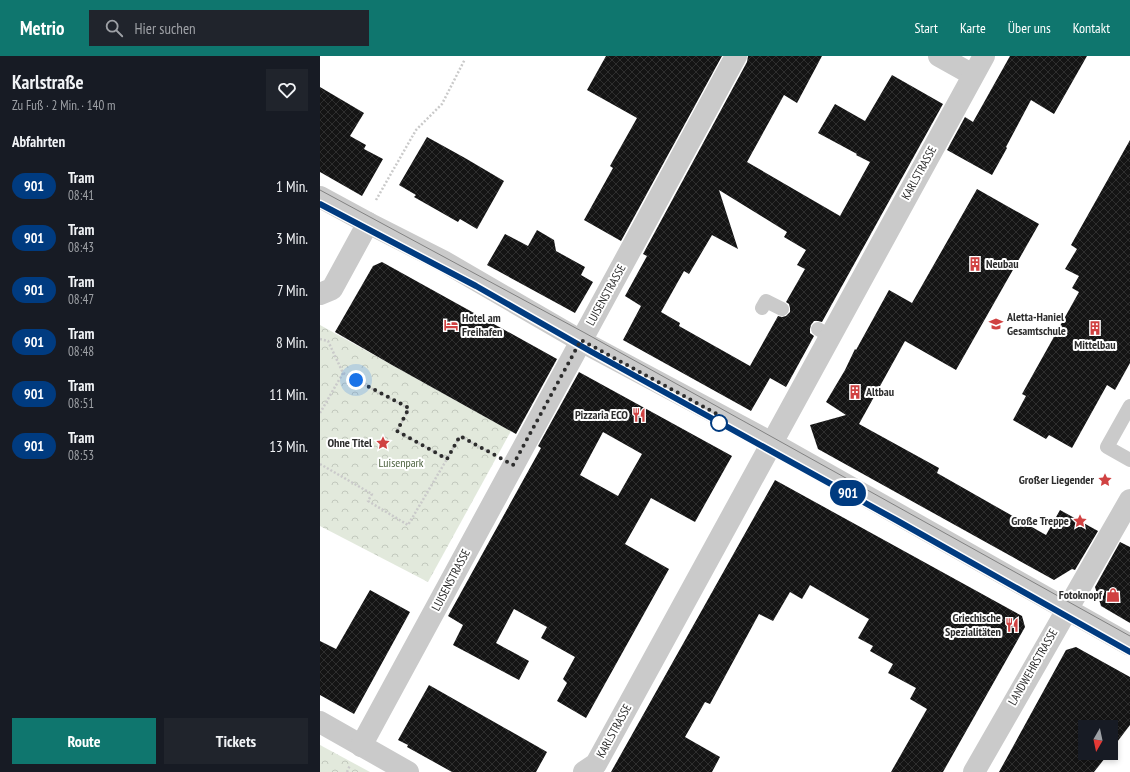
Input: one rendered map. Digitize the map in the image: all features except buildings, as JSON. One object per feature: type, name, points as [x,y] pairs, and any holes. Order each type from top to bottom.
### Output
[{"type":"street","name":"LUISENSTRASSE","points":[[361,746],[736,56]]},
{"type":"street","points":[[939,56],[973,75]]},
{"type":"street","name":"KARLSTRASSE","points":[[584,772],[596,764],[772,443],[824,333],[984,56]]},
{"type":"street","points":[[320,197],[368,224],[443,261],[581,340],[772,443],[1067,608],[1130,645]]},
{"type":"street","points":[[320,294],[332,289],[368,224]]},
{"type":"street","name":"LANDWEHRSTRASSE","points":[[974,772],[1130,500]]},
{"type":"street","points":[[320,722],[408,772]]},
{"type":"lane","points":[[762,308],[766,301],[782,309]]},
{"type":"lane","points":[[1130,406],[1107,447],[1130,460]]},
{"type":"path","points":[[368,224],[367,216],[416,130],[442,104],[465,59]]},
{"type":"path","points":[[320,338],[328,341],[343,373],[409,408],[397,431],[447,459]]},
{"type":"path","points":[[320,413],[343,373]]},
{"type":"path","points":[[320,464],[372,494],[368,501],[408,525],[460,436],[513,465]]},
{"type":"green space","name":"Luisenpark","points":[[320,325],[511,431],[428,582],[320,526]]},
{"type":"green space","points":[[320,745],[370,772],[320,772]]},
{"type":"tram line","points":[[320,190],[585,333],[1130,636]]},
{"type":"tram line","points":[[320,204],[476,286],[1130,652]]},
{"type":"tram line","name":"901","points":[[320,204],[476,286],[1130,652]]},
{"type":"place","name":"Neubau","points":[[975,264]]},
{"type":"place","name":"Aletta-Haniel Gesamtschule","points":[[996,324]]},
{"type":"place","name":"Hotel am Freihafen","points":[[451,325]]},
{"type":"place","name":"Mittelbau","points":[[1095,328]]},
{"type":"place","name":"Altbau","points":[[855,392]]},
{"type":"place","name":"Pizzaria ECO","points":[[639,415]]},
{"type":"place","name":"Ohne Titel","points":[[383,443]]},
{"type":"place","name":"Großer Liegender","points":[[1105,480]]},
{"type":"place","name":"Große Treppe","points":[[1080,521]]},
{"type":"place","name":"Fotoknopf","points":[[1113,595]]},
{"type":"place","name":"Griechische Spezialitäten","points":[[1012,625]]},
{"type":"route","points":[[356,380],[409,408],[397,431],[447,459],[460,436],[513,465],[581,340],[717,414],[719,423]]}]
